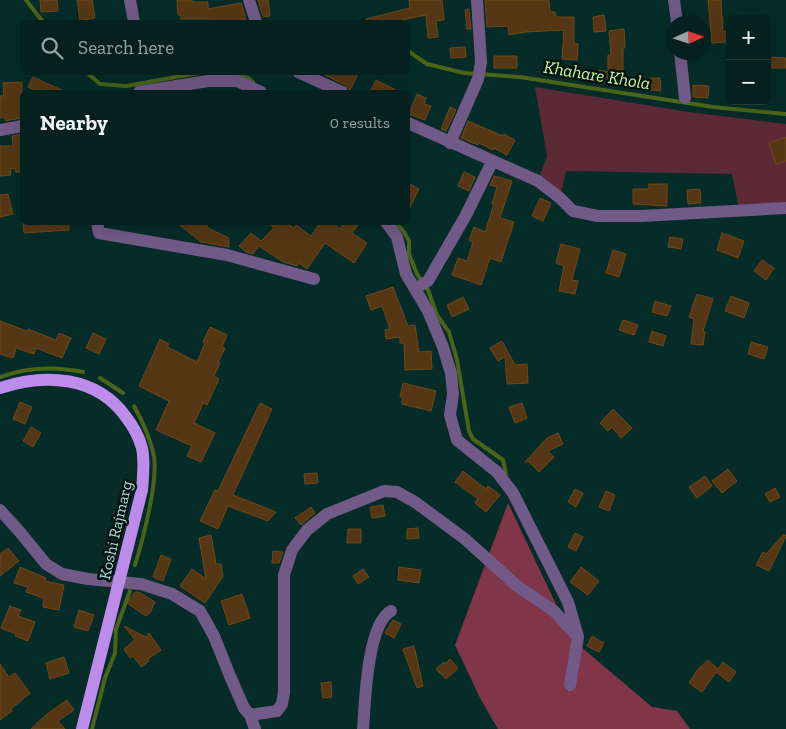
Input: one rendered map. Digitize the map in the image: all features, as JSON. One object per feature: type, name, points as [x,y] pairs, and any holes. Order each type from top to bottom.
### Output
[{"type":"main road","name":"Koshi Rajmarg","points":[[0,388],[39,380],[76,382],[90,387],[107,397],[120,408],[132,426],[142,448],[144,471],[142,490],[82,729]]},
{"type":"street","points":[[130,0],[134,20]]},
{"type":"street","points":[[249,0],[255,20]]},
{"type":"street","points":[[450,143],[478,79],[481,62],[477,0]]},
{"type":"street","points":[[674,0],[675,15]]},
{"type":"street","points":[[681,60],[685,98]]},
{"type":"street","points":[[305,75],[338,90]]},
{"type":"street","points":[[152,90],[208,81],[237,81],[257,90]]},
{"type":"street","points":[[410,124],[538,182],[560,198],[573,212],[598,216],[642,216],[786,208]]},
{"type":"street","points":[[0,130],[20,126]]},
{"type":"street","points":[[421,286],[466,215],[492,162]]},
{"type":"street","points":[[98,225],[99,233],[227,255],[314,280]]},
{"type":"street","points":[[388,225],[397,237],[406,274],[421,286],[428,311],[443,347],[451,373],[450,415],[456,440],[497,472],[513,494],[568,602],[578,637],[570,685]]},
{"type":"street","points":[[250,715],[277,711],[282,704],[284,692],[284,575],[292,550],[307,530],[327,514],[384,492],[397,492],[415,502],[465,539],[517,586],[554,611],[578,637]]},
{"type":"street","points":[[0,510],[46,564],[62,574],[88,579],[141,584],[172,594],[200,611],[214,636],[244,708],[250,715],[255,729]]},
{"type":"street","points":[[363,729],[366,690],[373,644],[377,628],[385,614],[391,611]]},
{"type":"shaded area","points":[[535,87],[689,112],[786,124],[786,208],[739,210],[732,174],[566,171],[560,198],[538,181],[547,156]]},
{"type":"shaded area","points":[[508,503],[573,640],[652,707],[677,711],[690,729],[498,729],[481,700],[455,645]]},
{"type":"building","points":[[40,0],[57,0],[58,11],[41,12]]},
{"type":"building","points":[[77,0],[92,0],[95,18],[80,20]]},
{"type":"building","points":[[177,0],[192,0],[192,2],[208,2],[208,9],[241,3],[246,19],[181,19],[181,15],[178,15]]},
{"type":"building","points":[[258,0],[268,0],[270,16],[263,17]]},
{"type":"building","points":[[409,0],[442,0],[444,20],[436,21],[438,37],[428,38],[426,15],[402,20],[366,20],[366,19],[410,8]]},
{"type":"building","points":[[485,0],[549,0],[550,12],[555,12],[556,17],[574,17],[574,43],[578,44],[577,60],[562,59],[564,30],[525,32],[509,35],[508,26],[487,27]]},
{"type":"building","points":[[708,0],[721,0],[723,32],[726,31],[726,42],[712,43],[711,15],[709,15]]},
{"type":"building","points":[[469,9],[471,29],[467,29],[465,10]]},
{"type":"building","points":[[604,15],[606,31],[594,32],[593,17]]},
{"type":"building","points":[[624,29],[623,70],[608,70],[608,55],[611,55],[609,31]]},
{"type":"building","points":[[465,47],[466,57],[451,58],[450,48]]},
{"type":"building","points":[[494,56],[517,56],[517,68],[494,68]]},
{"type":"building","points":[[771,57],[786,58],[786,68],[771,68]]},
{"type":"building","points":[[599,70],[614,73],[613,84],[598,82]]},
{"type":"building","points":[[325,75],[358,75],[350,90],[345,85]]},
{"type":"building","points":[[33,77],[62,90],[35,90],[28,87]]},
{"type":"building","points":[[650,78],[660,78],[661,91],[651,90]]},
{"type":"building","points":[[376,80],[396,90],[371,90]]},
{"type":"building","points":[[22,82],[22,90],[20,90],[20,118],[5,121],[5,117],[0,118],[0,96],[4,96],[3,83]]},
{"type":"building","points":[[693,85],[709,86],[708,98],[693,97]]},
{"type":"building","points":[[417,94],[426,98],[424,104],[431,106],[425,120],[410,114]]},
{"type":"building","points":[[450,107],[456,110],[446,131],[441,129]]},
{"type":"building","points":[[468,121],[515,140],[507,155],[494,148],[493,150],[479,143],[478,145],[461,138]]},
{"type":"building","points":[[20,134],[20,172],[16,172],[15,168],[10,169],[11,175],[0,176],[0,146],[13,146],[12,136]]},
{"type":"building","points":[[786,137],[786,161],[776,164],[769,143]]},
{"type":"building","points":[[464,172],[475,177],[469,191],[458,186]]},
{"type":"building","points":[[494,176],[512,181],[500,218],[514,222],[501,262],[490,258],[481,285],[452,275],[458,258],[467,261],[473,242],[469,240],[474,227],[485,232],[497,187],[490,185]]},
{"type":"building","points":[[410,184],[419,189],[410,207]]},
{"type":"building","points":[[649,184],[667,184],[667,206],[633,204],[633,189],[649,189]]},
{"type":"building","points":[[700,189],[701,203],[688,204],[687,190]]},
{"type":"building","points":[[8,194],[13,214],[0,217],[0,195]]},
{"type":"building","points":[[540,198],[551,203],[543,221],[532,216]]},
{"type":"building","points":[[23,225],[69,225],[69,230],[24,233]]},
{"type":"building","points":[[180,225],[207,225],[206,227],[229,238],[229,247],[201,242]]},
{"type":"building","points":[[271,225],[289,225],[294,228],[296,225],[311,236],[319,225],[335,225],[340,229],[343,225],[358,225],[352,233],[367,243],[354,263],[325,243],[307,269],[299,263],[297,266],[283,262],[259,246],[253,254],[246,252],[239,246],[251,233],[261,241],[274,228]]},
{"type":"building","points":[[722,233],[744,241],[738,258],[717,250]]},
{"type":"building","points":[[670,237],[683,239],[681,249],[668,247]]},
{"type":"building","points":[[561,244],[580,249],[572,280],[578,281],[575,294],[559,291],[564,266],[556,263]]},
{"type":"building","points":[[613,250],[626,254],[619,277],[606,273]]},
{"type":"building","points":[[762,260],[774,268],[766,280],[754,271]]},
{"type":"building","points":[[393,287],[408,326],[415,325],[419,352],[431,351],[432,369],[405,370],[404,343],[400,343],[400,337],[386,339],[385,330],[390,329],[382,306],[371,310],[366,296]]},
{"type":"building","points":[[697,294],[713,299],[703,331],[705,332],[703,345],[691,344],[694,319],[689,317]]},
{"type":"building","points":[[731,296],[749,303],[744,318],[725,311]]},
{"type":"building","points":[[463,297],[469,309],[452,317],[447,305]]},
{"type":"building","points":[[655,301],[671,306],[667,316],[652,312]]},
{"type":"building","points":[[623,320],[638,325],[634,335],[619,330]]},
{"type":"building","points":[[0,321],[56,340],[59,333],[71,338],[62,358],[36,348],[34,354],[16,348],[13,358],[0,354]]},
{"type":"building","points":[[210,327],[227,335],[222,347],[225,348],[214,376],[219,379],[207,405],[203,403],[194,423],[215,433],[201,462],[187,456],[192,446],[156,430],[169,401],[139,386],[160,339],[169,344],[167,347],[197,362]]},
{"type":"building","points":[[652,331],[666,336],[663,346],[649,342]]},
{"type":"building","points":[[93,333],[106,339],[99,354],[86,348]]},
{"type":"building","points":[[502,341],[515,365],[527,364],[528,383],[507,384],[505,357],[498,361],[490,348]]},
{"type":"building","points":[[751,342],[768,347],[764,359],[748,354]]},
{"type":"building","points":[[403,383],[436,391],[431,411],[402,404],[403,397],[400,397]]},
{"type":"building","points":[[20,402],[32,407],[25,424],[13,419]]},
{"type":"building","points":[[260,403],[272,409],[233,495],[276,512],[268,521],[228,506],[218,529],[200,521],[215,490],[218,491]]},
{"type":"building","points":[[522,403],[527,418],[515,423],[509,407]]},
{"type":"building","points":[[613,409],[632,428],[621,438],[612,427],[608,431],[600,423]]},
{"type":"building","points":[[31,427],[41,433],[33,447],[23,441]]},
{"type":"building","points":[[558,433],[563,444],[548,451],[554,457],[539,472],[528,461],[525,462],[547,438]]},
{"type":"building","points":[[728,469],[737,481],[722,493],[712,481]]},
{"type":"building","points":[[463,471],[486,489],[488,486],[500,495],[486,512],[475,503],[478,499],[455,482]]},
{"type":"building","points":[[317,473],[318,483],[305,484],[304,474]]},
{"type":"building","points":[[705,476],[712,486],[697,498],[689,487]]},
{"type":"building","points":[[775,488],[780,497],[770,502],[765,494]]},
{"type":"building","points":[[575,489],[583,493],[576,507],[568,502]]},
{"type":"building","points":[[606,491],[615,495],[609,511],[599,507]]},
{"type":"building","points":[[383,505],[385,516],[372,518],[370,507]]},
{"type":"building","points":[[311,507],[315,513],[301,525],[295,518]]},
{"type":"building","points":[[418,528],[419,538],[407,539],[407,529]]},
{"type":"building","points":[[348,529],[361,529],[361,543],[347,543]]},
{"type":"building","points":[[575,533],[583,537],[576,551],[568,547]]},
{"type":"building","points":[[784,534],[786,536],[769,571],[756,565],[763,552],[766,554]]},
{"type":"building","points":[[211,535],[216,564],[221,564],[223,576],[205,603],[180,586],[192,569],[206,579],[199,538]]},
{"type":"building","points":[[8,548],[19,561],[0,576],[0,554]]},
{"type":"building","points":[[273,551],[283,552],[279,563],[272,563]]},
{"type":"building","points":[[161,555],[171,559],[163,581],[153,577]]},
{"type":"building","points":[[20,567],[46,578],[45,581],[64,585],[59,610],[43,607],[44,598],[26,592],[28,587],[14,583]]},
{"type":"building","points":[[399,567],[421,570],[419,583],[398,580]]},
{"type":"building","points":[[581,567],[599,581],[588,595],[570,582]]},
{"type":"building","points":[[363,569],[369,577],[358,584],[353,576]]},
{"type":"building","points":[[135,592],[139,592],[155,602],[150,613],[146,616],[127,603]]},
{"type":"building","points":[[242,594],[250,618],[229,625],[221,601]]},
{"type":"building","points":[[10,606],[21,610],[18,616],[35,622],[28,641],[1,628]]},
{"type":"building","points":[[79,610],[94,615],[88,631],[74,627]]},
{"type":"building","points":[[393,620],[401,624],[394,638],[385,633]]},
{"type":"building","points":[[124,626],[146,637],[149,633],[161,650],[148,659],[149,661],[141,667],[133,656],[130,658],[124,649],[135,640]]},
{"type":"building","points":[[592,636],[604,643],[599,652],[587,646]]},
{"type":"building","points":[[414,646],[423,686],[417,688],[403,649]]},
{"type":"building","points":[[64,657],[69,673],[50,679],[46,663]]},
{"type":"building","points":[[450,659],[458,668],[446,679],[436,669]]},
{"type":"building","points":[[708,660],[718,669],[723,662],[736,672],[729,682],[716,672],[702,692],[689,683],[698,669]]},
{"type":"building","points":[[0,664],[9,677],[15,673],[30,693],[0,720]]},
{"type":"building","points":[[331,682],[332,697],[323,698],[321,683]]},
{"type":"building","points":[[67,700],[74,710],[58,721],[65,729],[31,729],[47,714]]},
{"type":"waterway","name":"Khahare Khola","points":[[26,0],[41,20]]},
{"type":"waterway","name":"Khahare Khola","points":[[410,52],[427,64],[464,73],[520,77],[713,107],[786,114]]},
{"type":"waterway","name":"Khahare Khola","points":[[90,75],[100,84],[126,86],[187,75]]},
{"type":"waterway","points":[[237,75],[248,78],[253,82]]},
{"type":"waterway","points":[[398,225],[409,241],[409,254],[417,274],[428,290],[437,315],[449,332],[457,360],[469,431],[473,439],[503,460],[506,474]]},
{"type":"waterway","points":[[0,377],[41,368],[83,372]]},
{"type":"waterway","points":[[100,378],[123,393]]},
{"type":"waterway","points":[[134,406],[150,443],[155,467],[149,511],[135,565]]},
{"type":"waterway","points":[[92,729],[105,678],[115,653],[116,629],[130,591]]}]
